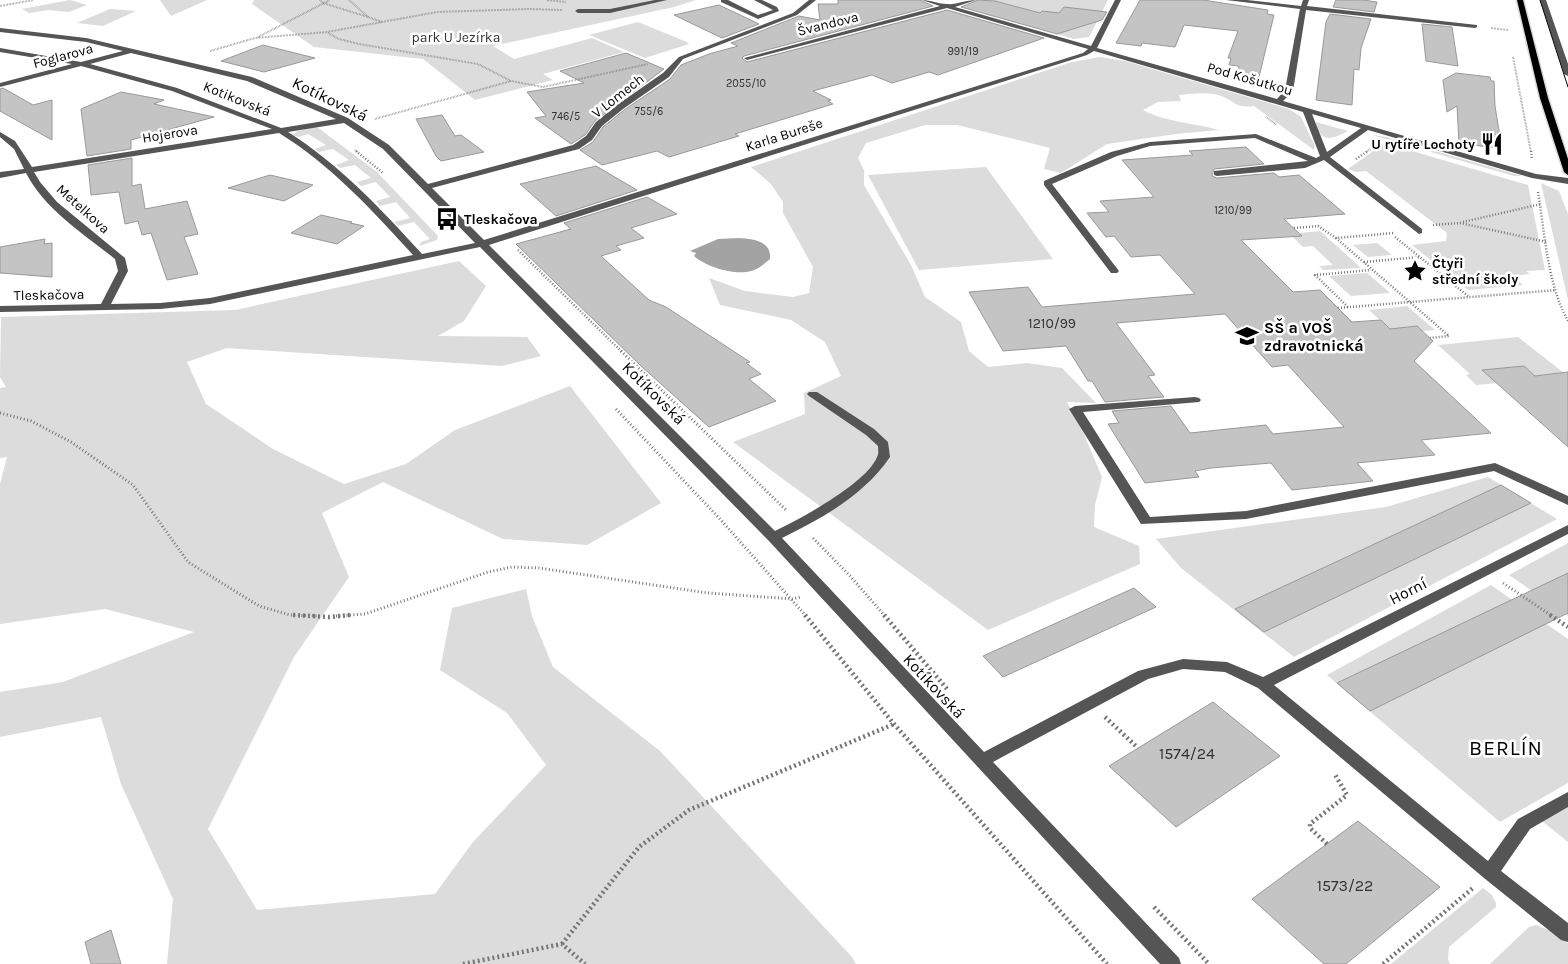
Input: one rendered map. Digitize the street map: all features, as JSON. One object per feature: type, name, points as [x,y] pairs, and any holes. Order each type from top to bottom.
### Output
[{"type":"main road","points":[[1520,0],[1544,98],[1568,172]]},
{"type":"street","points":[[578,11],[610,11],[664,0]]},
{"type":"street","points":[[725,0],[723,1],[758,17],[776,10],[757,0]]},
{"type":"street","name":"V Lomech","points":[[427,187],[576,146],[589,138],[599,124],[620,107],[666,75],[681,58],[795,14],[813,0]]},
{"type":"street","name":"Pod Košutkou","points":[[925,0],[1535,176],[1568,181]]},
{"type":"street","name":"Švandova","points":[[747,58],[973,0]]},
{"type":"street","points":[[1093,49],[1118,0]]},
{"type":"street","points":[[1229,0],[1475,26]]},
{"type":"street","points":[[1279,101],[1290,91],[1303,8],[1306,0]]},
{"type":"street","points":[[1543,0],[1568,74]]},
{"type":"street","name":"Kotíkovská","points":[[0,30],[86,40],[249,80],[349,122],[386,147],[773,537],[1172,964]]},
{"type":"street","name":"Karla Bureše","points":[[482,244],[1085,54],[1093,49]]},
{"type":"street","name":"Kotikovská","points":[[0,50],[34,54],[81,64],[183,92],[280,130],[326,162],[358,189],[420,257]]},
{"type":"street","name":"Foglarova","points":[[0,85],[132,50]]},
{"type":"street","points":[[1306,109],[1325,157],[1416,229]]},
{"type":"street","name":"Hojerova","points":[[0,175],[280,130],[349,122]]},
{"type":"street","points":[[1217,173],[1305,165],[1325,157],[1368,127]]},
{"type":"street","name":"Metelkova","points":[[0,134],[8,137],[31,170],[35,182],[57,207],[120,258],[123,271],[104,308]]},
{"type":"street","points":[[1114,271],[1048,183],[1114,154],[1159,143],[1256,136],[1316,161]]},
{"type":"street","name":"Tleskačova","points":[[0,309],[160,306],[210,301],[482,244]]},
{"type":"street","points":[[773,537],[813,518],[868,478],[884,457],[884,445],[870,432],[813,394]]},
{"type":"street","points":[[1195,400],[1075,409],[1146,521],[1246,515],[1495,467],[1568,501]]},
{"type":"street","name":"Horní","points":[[1263,684],[1568,529]]},
{"type":"street","points":[[982,760],[1143,675],[1183,664],[1227,667],[1263,684],[1490,873],[1568,934]]},
{"type":"street","points":[[1490,873],[1524,824],[1568,799]]},
{"type":"path","points":[[0,6],[34,0]]},
{"type":"path","points":[[320,0],[323,3],[382,22]]},
{"type":"path","points":[[203,53],[255,38],[284,25],[330,0]]},
{"type":"path","points":[[349,0],[368,17]]},
{"type":"path","points":[[255,38],[327,32],[453,11],[529,9],[578,11]]},
{"type":"path","points":[[327,32],[339,39],[359,44],[478,64],[511,81],[543,87],[681,58]]},
{"type":"path","points":[[349,122],[511,81]]},
{"type":"path","points":[[353,149],[386,176]]},
{"type":"path","points":[[1336,238],[1391,234],[1460,223],[1540,204]]},
{"type":"path","points":[[1460,223],[1548,243]]},
{"type":"path","points":[[1294,228],[1318,226],[1336,238],[1449,336],[1430,338]]},
{"type":"path","points":[[1391,234],[1468,297]]},
{"type":"path","points":[[1364,262],[1421,258]]},
{"type":"path","points":[[1349,308],[1315,275],[1373,270]]},
{"type":"path","points":[[1338,308],[1556,290]]},
{"type":"path","points":[[610,403],[720,519],[792,599],[894,724],[1107,964]]},
{"type":"path","points":[[0,413],[31,421],[71,442],[133,485],[188,562],[258,606],[290,615],[329,617],[365,614],[488,572],[512,566],[539,568],[708,593],[792,599],[821,590]]},
{"type":"path","points":[[1486,571],[1568,628]]},
{"type":"path","points":[[1090,703],[1138,748]]},
{"type":"path","points":[[462,964],[562,944],[639,847],[689,810],[894,724]]},
{"type":"path","points":[[1326,844],[1310,828],[1310,824],[1347,795],[1331,766]]},
{"type":"path","points":[[1383,964],[1490,873]]},
{"type":"path","points":[[562,944],[585,964]]},
{"type":"green space","points":[[70,0],[87,5],[69,12],[48,10],[29,13],[22,9]]},
{"type":"green space","points":[[160,0],[207,0],[171,16]]},
{"type":"green space","name":"park U Jezírka","points":[[254,0],[696,0],[674,7],[493,46],[514,59],[592,38],[624,52],[543,74],[553,80],[475,100],[423,59],[314,47],[252,4]]},
{"type":"green space","points":[[986,0],[1108,0],[1089,37],[1074,39],[973,9],[978,2]]},
{"type":"green space","points":[[110,9],[136,11],[103,26],[77,23]]},
{"type":"green space","points":[[638,22],[689,44],[645,58],[589,35]]},
{"type":"green space","points":[[1100,57],[1125,61],[1289,109],[1301,117],[1315,146],[1314,150],[1254,106],[1240,106],[1219,95],[1202,93],[1179,95],[1181,101],[1158,102],[1143,110],[1170,120],[1219,130],[1107,144],[1061,173],[1044,169],[1050,148],[957,125],[925,125],[866,143],[858,158],[864,170],[864,185],[911,265],[925,297],[961,322],[969,351],[988,367],[1027,363],[1062,368],[1096,403],[1067,402],[1083,432],[1102,477],[1095,505],[1094,527],[1139,546],[1140,564],[988,630],[733,442],[805,414],[804,393],[841,376],[825,342],[791,320],[720,305],[709,278],[745,291],[793,297],[809,293],[813,267],[783,213],[783,202],[771,184],[751,167],[1072,62]]},
{"type":"green space","points":[[1316,122],[1348,131],[1337,136],[1323,137]]},
{"type":"green space","points":[[317,127],[377,172],[438,236],[437,240],[419,246],[421,242],[430,239],[414,222],[398,226],[394,222],[410,218],[396,202],[380,206],[376,201],[390,197],[376,182],[361,186],[357,182],[371,178],[355,165],[340,168],[336,165],[349,160],[333,149],[319,152],[315,149],[326,145],[308,134],[299,137],[292,135],[298,131]]},
{"type":"green space","points":[[1372,135],[1386,137],[1522,176],[1514,176]]},
{"type":"green space","points":[[1385,143],[1528,185],[1545,270],[1526,271],[1530,274],[1513,276],[1523,285],[1468,290],[1412,245],[1446,241],[1447,233],[1366,171],[1356,172],[1348,169]]},
{"type":"green space","points":[[986,167],[1053,259],[919,270],[868,175]]},
{"type":"green space","points":[[1541,183],[1559,191],[1568,214],[1568,300]]},
{"type":"green space","points":[[1320,231],[1361,268],[1323,270],[1319,266],[1333,265],[1313,246],[1303,247],[1292,236],[1302,236],[1299,233]]},
{"type":"green space","points":[[1377,243],[1392,255],[1368,257],[1353,245]]},
{"type":"green space","points":[[459,261],[486,286],[464,321],[438,336],[527,337],[541,356],[502,366],[227,348],[187,362],[206,404],[273,449],[344,484],[406,464],[455,430],[570,386],[661,503],[587,545],[503,539],[383,482],[322,513],[349,577],[294,657],[208,829],[257,910],[435,894],[473,842],[546,765],[507,713],[440,670],[452,608],[526,589],[532,616],[553,667],[660,751],[852,957],[856,964],[167,964],[173,899],[121,784],[101,717],[0,737],[0,692],[63,682],[194,632],[105,609],[0,624],[0,484],[7,457],[0,458],[0,388],[6,387],[0,377],[1,317],[235,310]]},
{"type":"green space","points":[[1367,273],[1390,293],[1351,296],[1329,276]]},
{"type":"green space","points":[[1407,306],[1435,330],[1422,331],[1417,326],[1390,329],[1369,310]]},
{"type":"green space","points":[[1518,337],[1564,373],[1535,376],[1524,366],[1506,368],[1520,381],[1476,385],[1466,375],[1470,374],[1438,345]]},
{"type":"green space","points":[[1488,477],[1557,519],[1294,657],[1181,568],[1156,539],[1386,507]]},
{"type":"green space","points":[[1568,543],[1568,616],[1509,575]]},
{"type":"green space","points":[[1491,585],[1568,639],[1568,783],[1500,822],[1327,675]]},
{"type":"green space","points":[[1568,805],[1568,842],[1542,821]]},
{"type":"green space","points":[[1483,888],[1492,895],[1496,907],[1449,947],[1448,959],[1450,964],[1391,964]]},
{"type":"green space","points":[[1536,925],[1554,932],[1568,943],[1568,964],[1490,964],[1529,927]]},
{"type":"shaded area","points":[[739,238],[755,240],[765,245],[770,253],[770,259],[754,270],[731,272],[706,264],[694,256],[696,253],[690,251],[718,239]]},
{"type":"building","points":[[838,0],[920,0],[933,6],[742,58],[747,62],[947,10],[1044,38],[938,75],[929,72],[892,83],[872,75],[813,91],[831,100],[828,101],[833,104],[735,134],[739,136],[669,157],[657,151],[602,165],[580,150],[593,142],[603,127],[624,110],[670,79],[681,65],[709,54],[738,46],[731,43],[799,16],[820,20],[818,4],[838,4]]},
{"type":"building","points":[[978,0],[995,1],[1040,13],[1042,11],[1059,13],[1064,7],[1107,12],[1102,20],[1057,34],[961,7]]},
{"type":"building","points":[[1140,0],[1203,0],[1268,10],[1267,14],[1274,15],[1259,77],[1237,74],[1239,66],[1229,65],[1231,58],[1228,58],[1238,31],[1184,25],[1175,47],[1142,43],[1141,46],[1116,43]]},
{"type":"building","points":[[1336,0],[1377,2],[1374,12],[1333,7]]},
{"type":"building","points":[[719,5],[759,24],[722,38],[674,15]]},
{"type":"building","points":[[1330,14],[1371,19],[1361,48],[1359,70],[1354,69],[1352,105],[1316,100],[1326,22]]},
{"type":"building","points":[[1422,24],[1452,27],[1458,66],[1426,61]]},
{"type":"building","points":[[263,45],[315,58],[264,72],[221,61]]},
{"type":"building","points":[[626,53],[664,69],[595,121],[585,135],[571,144],[535,118],[546,116],[527,92],[584,83],[560,71]]},
{"type":"building","points":[[1456,73],[1490,77],[1491,81],[1494,81],[1495,106],[1502,149],[1459,143],[1457,106],[1447,112],[1443,80]]},
{"type":"building","points":[[3,88],[33,105],[52,100],[52,140],[0,111],[0,89]]},
{"type":"building","points":[[121,92],[164,100],[154,104],[214,117],[131,140],[131,149],[87,156],[81,109]]},
{"type":"building","points":[[442,115],[455,136],[461,135],[484,152],[441,161],[436,156],[416,119]]},
{"type":"building","name":"SŠ a VOŠ zdravotnická","points":[[1246,147],[1264,164],[1214,169],[1212,176],[1217,178],[1274,173],[1279,177],[1299,175],[1345,214],[1284,219],[1302,236],[1241,240],[1293,292],[1320,290],[1352,322],[1381,320],[1390,329],[1417,326],[1433,341],[1414,361],[1491,433],[1421,440],[1435,455],[1357,463],[1373,481],[1292,490],[1271,463],[1211,468],[1195,471],[1199,477],[1145,483],[1108,424],[1119,423],[1112,411],[1171,406],[1190,433],[1266,425],[1273,434],[1344,427],[1288,365],[1272,367],[1225,314],[1116,323],[1155,375],[1148,376],[1164,397],[1105,402],[1092,381],[1088,381],[1066,346],[1003,351],[969,292],[1028,287],[1042,307],[1195,294],[1160,255],[1131,257],[1114,236],[1106,237],[1087,213],[1109,212],[1100,201],[1154,197],[1122,160],[1193,155],[1189,151]]},
{"type":"building","points":[[132,158],[132,186],[141,184],[145,209],[187,201],[198,234],[184,237],[198,274],[167,280],[151,233],[142,235],[138,221],[125,224],[119,192],[91,195],[88,165]]},
{"type":"building","points":[[596,166],[637,190],[556,216],[520,184]]},
{"type":"building","points":[[270,175],[313,185],[284,201],[228,188]]},
{"type":"building","points":[[647,197],[677,214],[631,228],[644,238],[616,246],[621,250],[601,256],[649,300],[666,307],[750,362],[746,363],[761,374],[749,379],[776,401],[709,427],[641,366],[516,244],[571,229],[564,223]]},
{"type":"building","points":[[321,215],[364,226],[337,244],[291,233]]},
{"type":"building","points":[[45,239],[44,244],[52,243],[52,277],[0,273],[0,247]]},
{"type":"building","points":[[1524,366],[1535,376],[1568,372],[1568,447],[1482,370]]},
{"type":"building","points":[[1501,485],[1531,503],[1264,632],[1235,609]]},
{"type":"building","points":[[1568,573],[1568,613],[1370,711],[1337,683]]},
{"type":"building","points":[[1134,588],[1156,607],[1003,677],[983,656]]},
{"type":"building","points":[[1213,702],[1280,756],[1176,827],[1109,766]]},
{"type":"building","points":[[1358,821],[1440,887],[1346,964],[1324,964],[1252,899]]},
{"type":"building","points":[[111,930],[121,964],[91,964],[85,942]]},
{"type":"tram line","points":[[1540,0],[1568,87]]},
{"type":"place","name":"U rytíře Lochoty","points":[[1492,144]]},
{"type":"place","name":"Tleskačova","points":[[447,219]]},
{"type":"place","name":"Čtyři střední školy","points":[[1415,271]]},
{"type":"place","name":"SŠ a VOŠ zdravotnická","points":[[1247,336]]},
{"type":"district","name":"BERLÍN","points":[[1506,748]]}]
